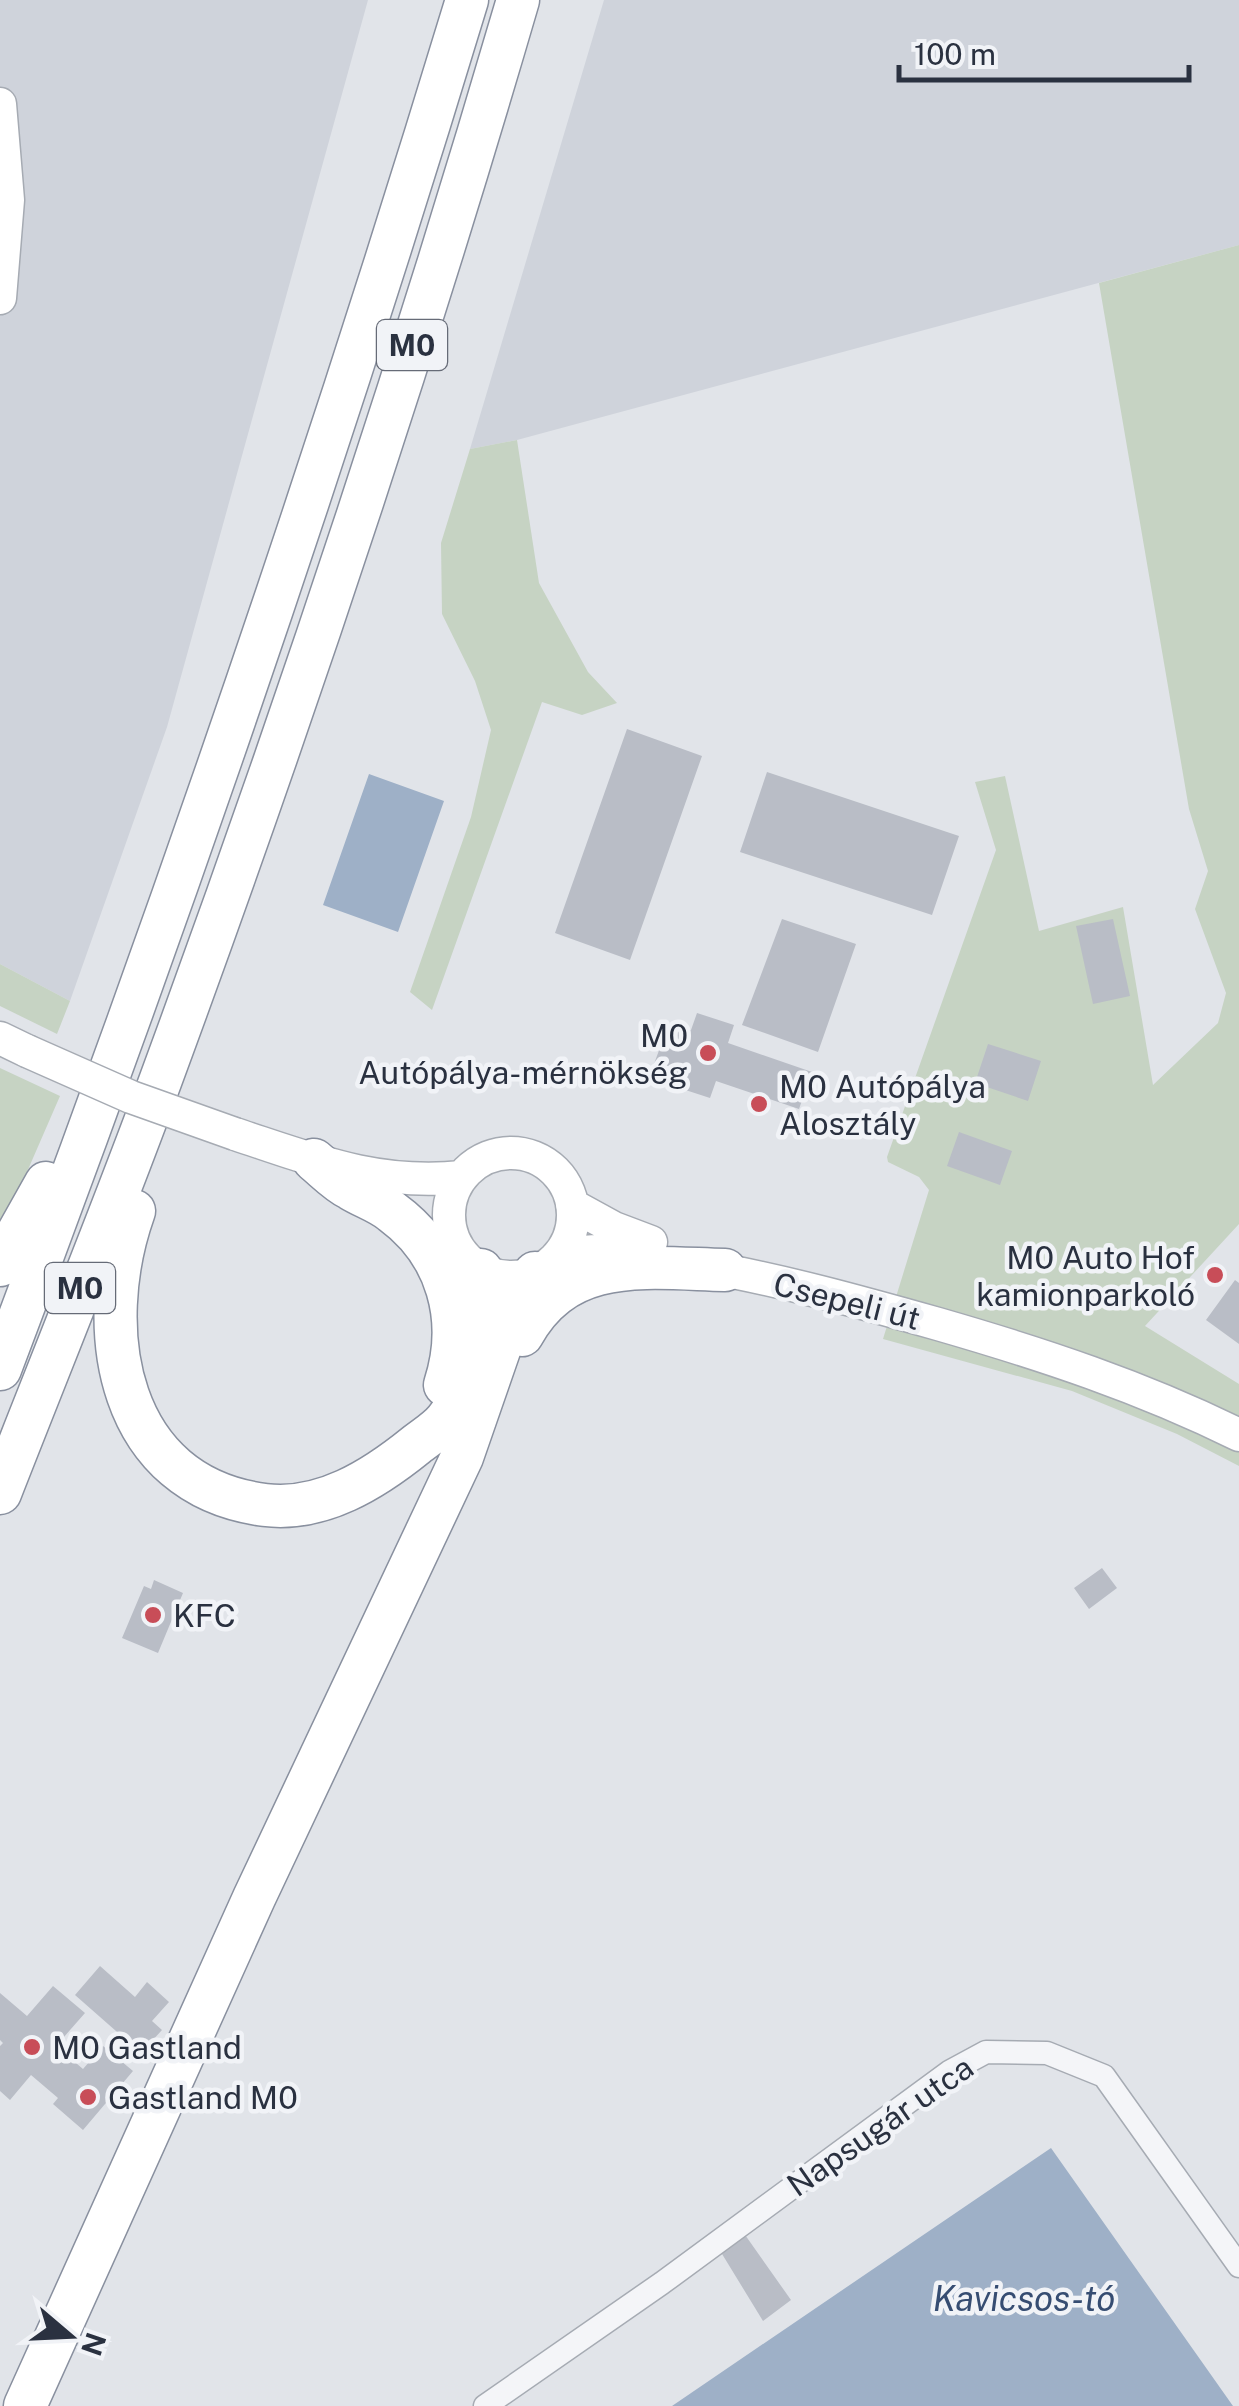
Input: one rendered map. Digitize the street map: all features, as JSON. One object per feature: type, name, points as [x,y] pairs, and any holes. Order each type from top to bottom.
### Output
[{"type":"highway","name":"M0","points":[[0,1368],[133,1013],[274,607],[467,0]]},
{"type":"highway","name":"M0","points":[[0,1494],[160,1082],[301,689],[518,0]]},
{"type":"highway","points":[[0,1265],[133,1013]]},
{"type":"highway","points":[[160,1082],[152,1160],[130,1223],[119,1274],[114,1320],[119,1373],[126,1396],[160,1450],[211,1490],[264,1505],[306,1503],[364,1483],[445,1422],[470,1377],[486,1332],[488,1308],[481,1270]]},
{"type":"highway","points":[[314,1160],[346,1187],[390,1210],[414,1231],[432,1254],[450,1290],[455,1326],[451,1368],[438,1407],[412,1448]]},
{"type":"highway","points":[[25,2406],[462,1457],[514,1306],[547,1263]]},
{"type":"highway","points":[[480,1410],[532,1317],[555,1292],[582,1277],[606,1272],[725,1270]]},
{"type":"street","points":[[0,104],[8,200],[0,298]]},
{"type":"street","points":[[14,1045],[132,1097],[314,1160],[379,1177],[462,1177]]},
{"type":"street","points":[[492,1156],[530,1156],[557,1173],[572,1206],[568,1239],[547,1263],[516,1277],[498,1276],[467,1260],[450,1229],[452,1193],[475,1164],[492,1156]]},
{"type":"street","points":[[314,1160],[411,1202],[450,1229]]},
{"type":"street","name":"Csepeli út","points":[[572,1206],[614,1228],[725,1270]]},
{"type":"street","name":"Csepeli út","points":[[547,1263],[608,1250],[725,1270],[884,1309],[1081,1367],[1170,1401],[1239,1435]]},
{"type":"street","name":"Napsugár utca","points":[[485,2406],[662,2283],[950,2072],[986,2052],[1047,2054],[1104,2076],[1239,2266]]},
{"type":"shaded area","points":[[0,0],[368,0],[167,727],[70,1001],[0,964]]},
{"type":"shaded area","points":[[604,0],[1239,0],[1239,245],[517,440],[470,449]]},
{"type":"green space","points":[[1239,245],[1239,1224],[1145,1326],[1239,1384],[1239,1466],[1177,1434],[1072,1391],[883,1339],[929,1190],[919,1177],[888,1162],[887,1157],[996,850],[975,782],[1005,776],[1039,931],[1123,907],[1153,1085],[1218,1023],[1226,993],[1195,909],[1208,871],[1189,809],[1099,283]]},
{"type":"green space","points":[[517,440],[539,583],[588,672],[617,703],[582,715],[542,702],[432,1010],[410,992],[471,817],[491,730],[475,681],[442,614],[441,543],[470,449]]},
{"type":"green space","points":[[0,964],[70,1001],[57,1034],[0,1006]]},
{"type":"green space","points":[[0,1068],[60,1096],[0,1234]]},
{"type":"water","points":[[369,774],[444,801],[398,932],[323,905]]},
{"type":"water","name":"Kavicsos-tó","points":[[1051,2148],[1233,2406],[672,2406]]},
{"type":"building","points":[[627,729],[702,756],[630,960],[555,933]]},
{"type":"building","points":[[767,772],[959,836],[932,915],[740,852]]},
{"type":"building","points":[[782,919],[856,944],[818,1052],[742,1025]]},
{"type":"building","points":[[1113,919],[1130,996],[1093,1004],[1076,926]]},
{"type":"building","name":"M0 Autópálya-mérnökség","points":[[697,1013],[734,1025],[728,1043],[812,1072],[799,1109],[716,1081],[710,1098],[667,1084],[673,1070],[654,1064],[669,1023],[691,1030]]},
{"type":"building","points":[[988,1044],[1041,1061],[1028,1101],[975,1083]]},
{"type":"building","points":[[959,1132],[1012,1151],[1000,1185],[947,1166]]},
{"type":"building","points":[[1235,1280],[1239,1283],[1239,1344],[1206,1320]]},
{"type":"building","points":[[1102,1568],[1117,1588],[1089,1609],[1074,1588]]},
{"type":"building","name":"KFC","points":[[154,1580],[183,1593],[158,1653],[122,1638],[144,1586],[151,1589]]},
{"type":"building","points":[[100,1966],[135,1997],[147,1982],[169,2002],[152,2021],[162,2030],[141,2053],[75,1995]]},
{"type":"building","points":[[53,1986],[85,2013],[56,2046],[83,2069],[103,2046],[133,2071],[83,2130],[53,2104],[58,2098],[31,2075],[10,2100],[0,2091],[0,1993],[27,2016]]},
{"type":"building","points":[[743,2232],[791,2300],[763,2321],[719,2249]]},
{"type":"place","name":"M0 Autópálya-mérnökség","points":[[708,1053]]},
{"type":"place","name":"M0 Autópálya Alosztály","points":[[759,1104]]},
{"type":"place","name":"M0 Auto Hof kamionparkoló","points":[[1215,1275]]},
{"type":"place","name":"KFC","points":[[153,1615]]},
{"type":"place","name":"M0 Gastland","points":[[32,2047]]},
{"type":"place","name":"Gastland M0","points":[[88,2097]]}]
